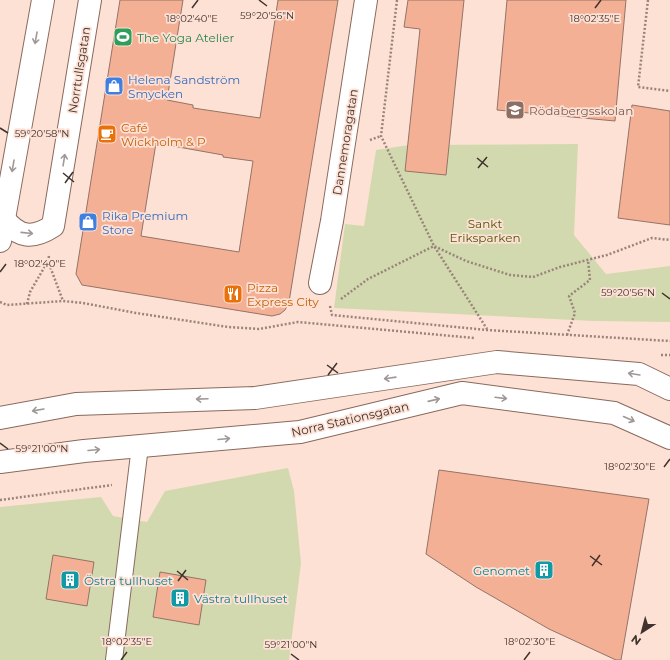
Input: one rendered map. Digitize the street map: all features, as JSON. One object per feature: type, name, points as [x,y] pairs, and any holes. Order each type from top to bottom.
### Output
[{"type":"main road","points":[[0,241],[43,0]]},
{"type":"main road","name":"Norrtullsgatan","points":[[4,219],[11,229],[25,235],[42,233],[54,226],[90,0]]},
{"type":"main road","name":"Dannemoragatan","points":[[320,283],[332,221],[366,0]]},
{"type":"main road","points":[[0,418],[76,404],[255,398],[497,362],[639,374],[670,389]]},
{"type":"main road","name":"Norra Stationsgatan","points":[[0,462],[84,451],[300,432],[462,393],[614,413],[670,438]]},
{"type":"lane","points":[[114,660],[140,446]]},
{"type":"path","points":[[397,0],[380,136],[434,246],[487,330]]},
{"type":"path","points":[[648,0],[638,87],[670,91]]},
{"type":"path","points":[[434,246],[466,260],[510,275],[533,277],[607,255],[652,238],[670,240]]},
{"type":"path","points":[[340,299],[368,279],[434,246]]},
{"type":"path","points":[[567,335],[575,313],[569,296],[590,280],[588,260]]},
{"type":"path","points":[[27,304],[30,292],[48,261],[63,301]]},
{"type":"path","points":[[0,302],[7,305],[63,301],[83,303],[136,313],[228,327],[259,329],[298,322],[478,339]]},
{"type":"path","points":[[335,304],[330,308],[332,315],[487,330],[670,341]]},
{"type":"path","points":[[654,354],[670,355]]},
{"type":"path","points":[[0,500],[136,482]]},
{"type":"green space","name":"Sankt Eriksparken","points":[[578,144],[574,235],[606,274],[670,266],[670,322],[593,321],[334,308],[345,224],[364,226],[376,150],[409,145]]},
{"type":"green space","points":[[288,468],[294,491],[301,563],[289,660],[0,660],[0,507],[101,497],[113,516],[147,522],[165,491]]},
{"type":"building","points":[[120,0],[183,0],[167,100],[193,105],[193,108],[260,118],[278,0],[338,0],[289,302],[285,310],[280,314],[272,316],[82,285],[76,274]],"holes":[[[156,143],[223,155],[223,157],[253,161],[239,252],[141,236]]]},
{"type":"building","points":[[408,0],[464,0],[446,175],[405,171],[420,29],[404,27]]},
{"type":"building","points":[[507,0],[626,0],[615,121],[497,110]]},
{"type":"building","points":[[632,105],[670,111],[670,225],[618,218]]},
{"type":"building","name":"Genomet","points":[[439,470],[649,499],[621,660],[616,660],[549,629],[476,587],[426,554]]},
{"type":"building","name":"Östra tullhuset","points":[[53,555],[94,562],[87,606],[46,599]]},
{"type":"building","name":"Västra tullhuset","points":[[160,572],[206,580],[199,625],[153,617]]},
{"type":"place","name":"The Yoga Atelier","points":[[123,37]]},
{"type":"place","name":"Helena Sandström Smycken","points":[[114,86]]},
{"type":"place","name":"Rödabergsskolan","points":[[515,110]]},
{"type":"place","name":"Café Wickholm & P","points":[[107,134]]},
{"type":"place","name":"Rika Premium Store","points":[[88,222]]},
{"type":"place","name":"Pizza Express City","points":[[233,294]]},
{"type":"place","name":"Genomet","points":[[544,570]]},
{"type":"place","name":"Östra tullhuset","points":[[70,580]]},
{"type":"place","name":"Västra tullhuset","points":[[180,598]]}]
